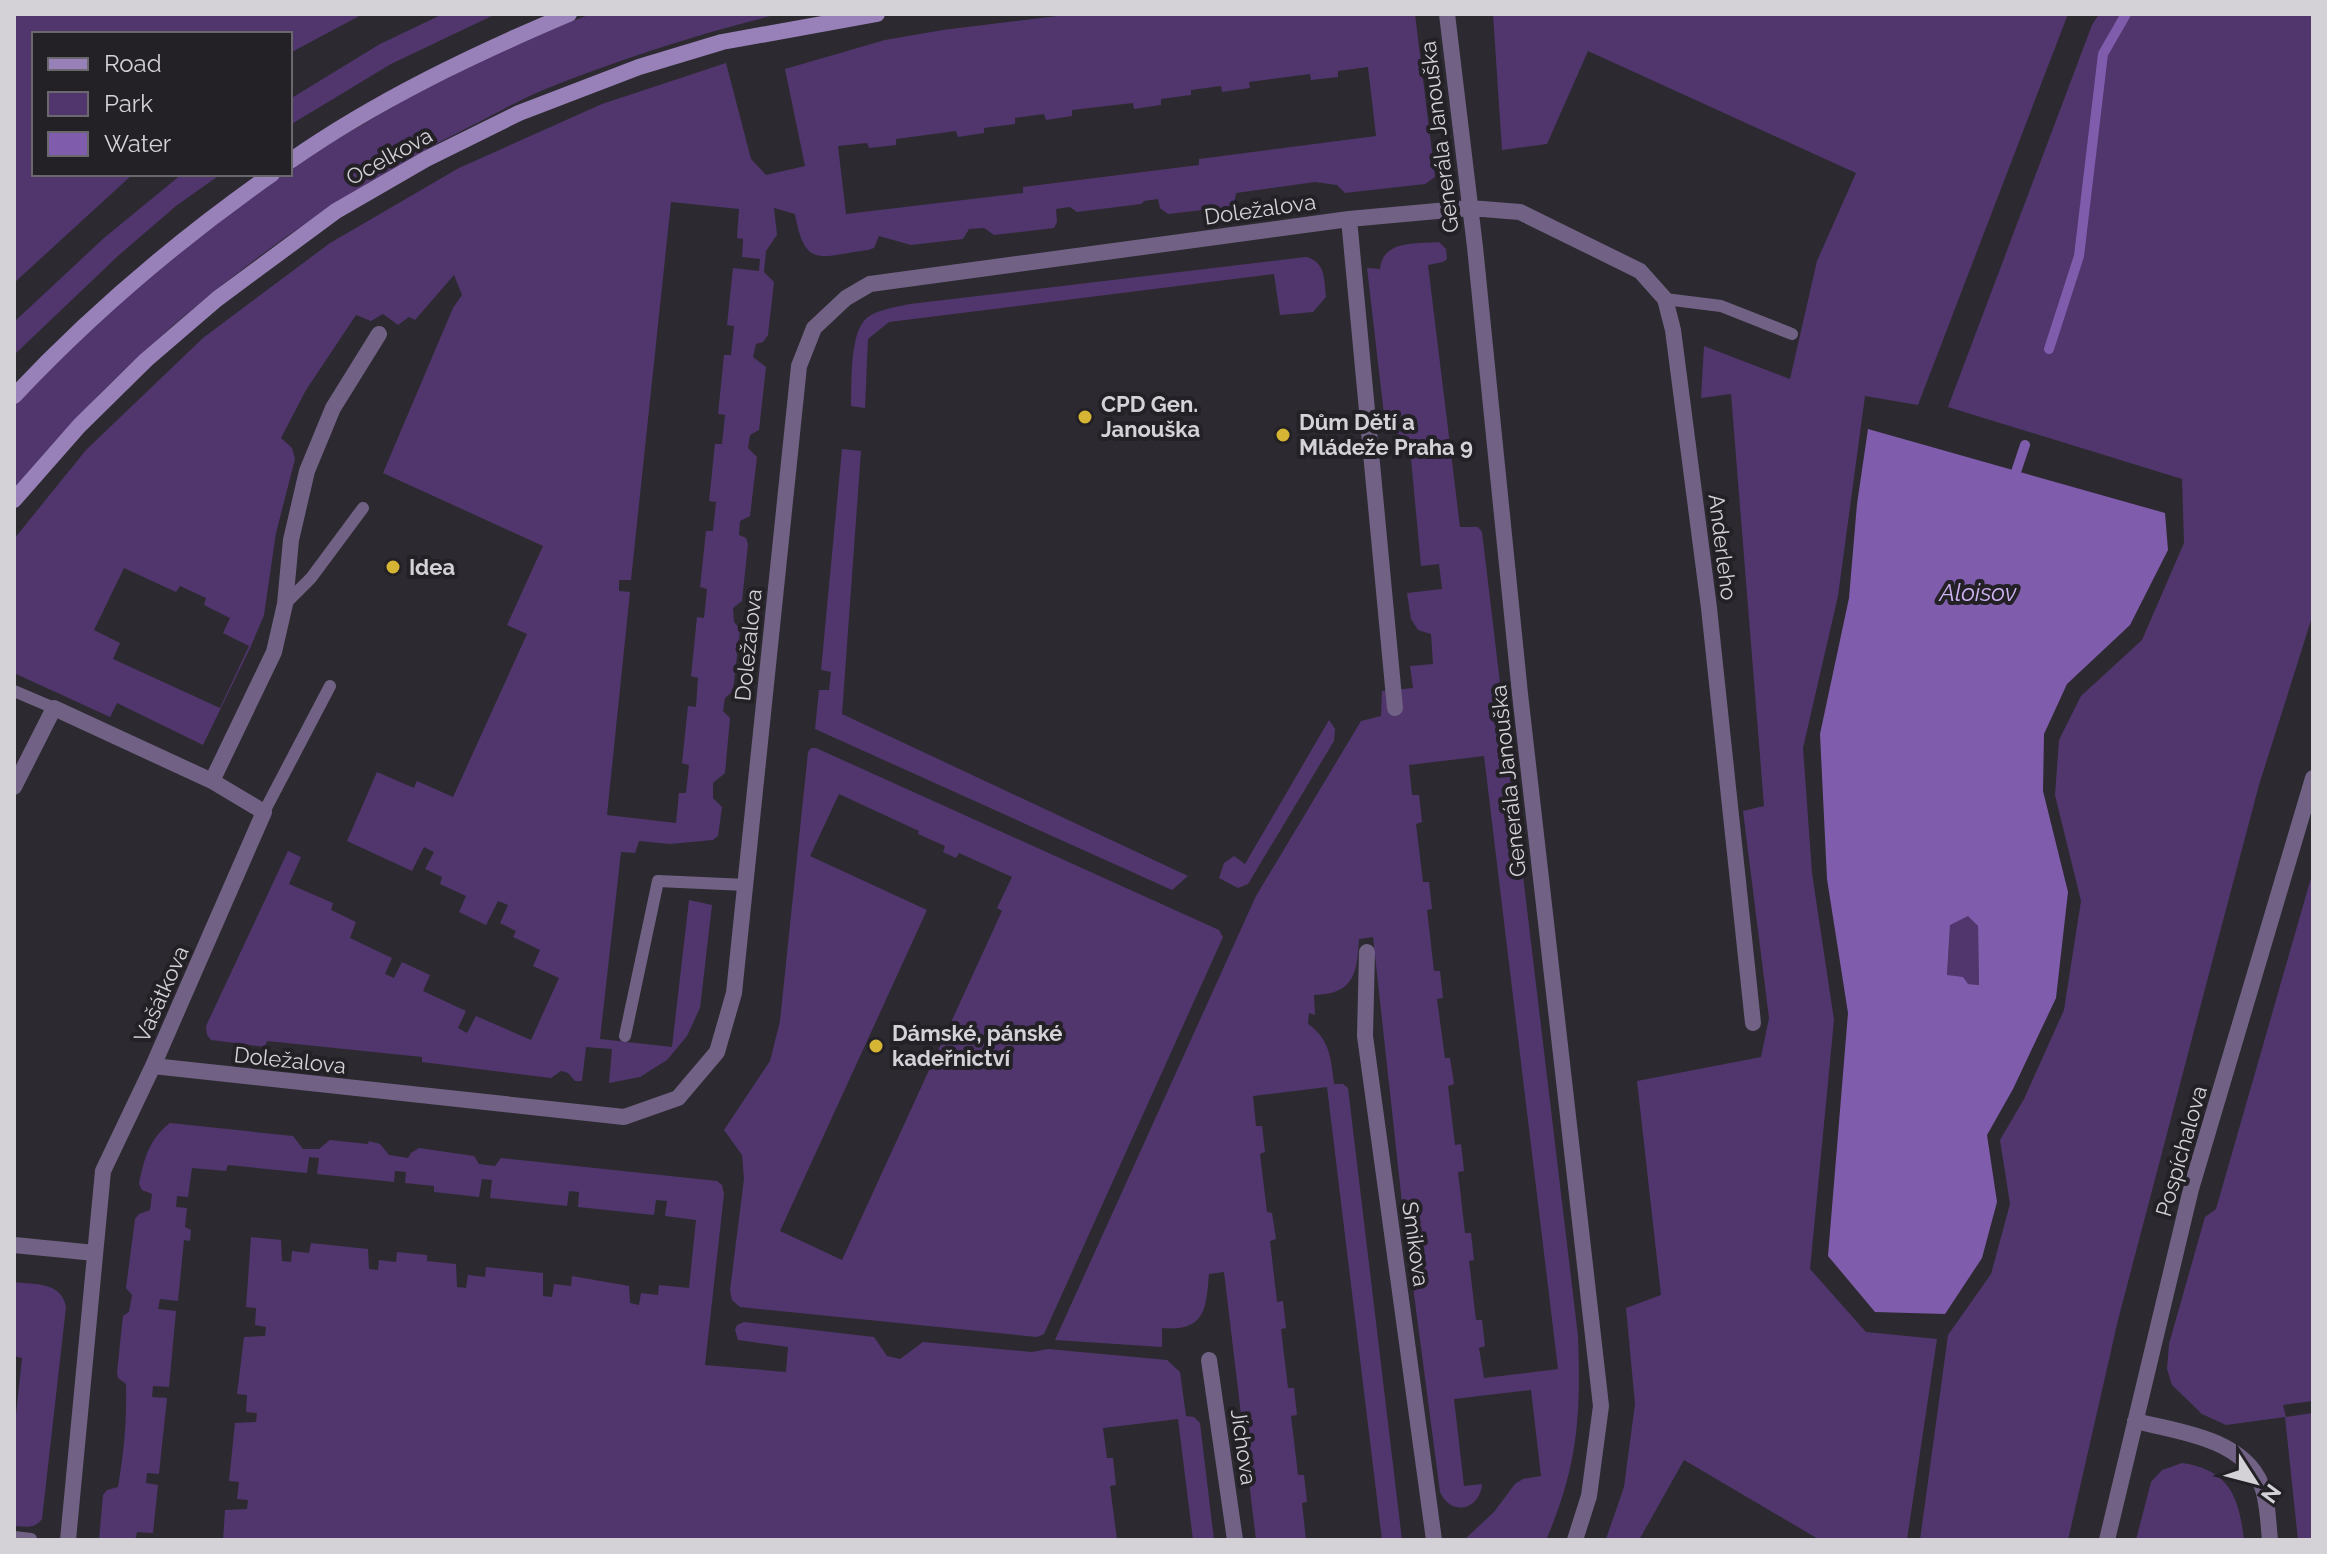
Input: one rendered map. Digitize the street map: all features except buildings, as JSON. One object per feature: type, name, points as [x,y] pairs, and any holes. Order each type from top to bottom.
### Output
[{"type":"street","name":"Ocelkova","points":[[292,160],[409,89],[490,47],[569,14]]},
{"type":"street","name":"Ocelkova","points":[[14,500],[79,426],[146,360],[217,299],[336,211],[426,159],[519,113],[639,67],[722,42],[877,14]]},
{"type":"street","name":"Generála Janouška","points":[[1447,14],[1523,725],[1601,1406],[1589,1496],[1575,1540]]},
{"type":"street","points":[[14,396],[48,359],[139,274],[269,176]]},
{"type":"street","name":"Doležalova","points":[[153,1066],[624,1117],[678,1098],[717,1052],[734,993],[799,366],[814,328],[846,298],[870,284],[1349,219],[1470,208]]},
{"type":"street","points":[[1470,208],[1520,212],[1640,271],[1665,299]]},
{"type":"street","points":[[1349,219],[1395,708]]},
{"type":"street","name":"Anderleho","points":[[1665,299],[1673,330],[1709,608],[1753,1023]]},
{"type":"street","points":[[212,781],[274,652],[285,604],[291,540],[307,471],[333,408],[379,334]]},
{"type":"street","points":[[14,787],[54,708],[212,781],[264,812]]},
{"type":"street","name":"Pospíchalova","points":[[2107,1540],[2191,1189],[2313,778]]},
{"type":"street","name":"Vašátkova","points":[[68,1540],[103,1171],[153,1066],[264,812]]},
{"type":"street","name":"Smikova","points":[[1367,952],[1365,1036],[1434,1540]]},
{"type":"street","points":[[14,1245],[95,1253]]},
{"type":"street","name":"Jíchova","points":[[1209,1360],[1235,1540]]},
{"type":"street","points":[[2135,1421],[2222,1446],[2248,1464],[2261,1484],[2270,1540]]},
{"type":"lane","points":[[1665,299],[1721,306],[1792,334]]},
{"type":"lane","points":[[285,604],[311,578],[363,508]]},
{"type":"lane","points":[[264,812],[330,686]]},
{"type":"lane","points":[[14,691],[54,708]]},
{"type":"lane","points":[[625,1036],[658,881],[746,885]]},
{"type":"lane","points":[[14,1537],[31,1539]]},
{"type":"green space","points":[[14,14],[363,14],[292,52],[292,32],[32,32],[32,176],[131,176],[14,283]]},
{"type":"green space","points":[[443,14],[496,14],[391,64],[292,124],[292,98],[380,44]]},
{"type":"green space","points":[[591,14],[779,14],[660,48],[543,90],[467,128],[341,200],[280,241],[166,332],[112,382],[14,489],[14,405],[85,333],[162,264],[280,176],[292,176],[292,168],[304,159],[404,100],[518,42]]},
{"type":"green space","points":[[1074,14],[1415,14],[1435,177],[1425,184],[1345,193],[1337,185],[1315,182],[1236,193],[1234,204],[1229,207],[1168,214],[1160,208],[1158,199],[1077,212],[1070,207],[1056,209],[1054,228],[994,235],[984,228],[969,229],[963,239],[911,245],[879,236],[874,248],[826,256],[810,252],[804,244],[795,214],[774,208],[777,235],[766,251],[764,272],[774,282],[768,335],[763,342],[756,344],[753,357],[766,367],[759,430],[750,435],[748,448],[757,457],[750,516],[740,521],[739,535],[746,538],[748,544],[742,601],[733,608],[734,622],[740,629],[733,691],[725,698],[723,711],[730,718],[725,773],[713,783],[713,798],[722,807],[718,836],[713,840],[670,844],[639,841],[635,853],[621,852],[600,1039],[672,1047],[689,900],[712,905],[700,1008],[687,1036],[667,1060],[640,1077],[609,1083],[612,1049],[586,1047],[582,1081],[575,1081],[568,1073],[561,1071],[551,1078],[422,1062],[422,1057],[267,1041],[265,1047],[211,1040],[206,1026],[288,851],[301,857],[289,884],[333,903],[331,910],[356,922],[350,938],[392,958],[385,974],[394,978],[402,962],[430,975],[423,991],[466,1011],[458,1028],[467,1033],[476,1016],[531,1040],[559,978],[533,966],[540,950],[513,937],[516,931],[500,923],[508,905],[498,901],[486,925],[459,912],[466,896],[440,884],[442,877],[425,869],[434,852],[424,847],[412,871],[347,841],[377,772],[414,788],[417,781],[453,797],[527,634],[507,625],[543,546],[383,473],[453,308],[462,295],[454,275],[415,320],[409,317],[398,325],[383,314],[371,321],[356,315],[306,390],[281,438],[292,448],[295,459],[276,533],[264,615],[203,745],[117,703],[110,717],[14,673],[14,539],[86,450],[203,338],[330,243],[459,168],[602,104],[726,63],[751,159],[766,175],[805,166],[785,69],[885,40]],"holes":[[[1368,67],[1376,136],[1199,159],[1199,165],[1023,187],[1023,193],[846,214],[838,146],[867,143],[869,148],[896,145],[896,139],[956,131],[958,137],[984,133],[984,128],[1015,124],[1015,118],[1044,114],[1046,120],[1072,116],[1072,110],[1133,103],[1134,109],[1161,105],[1161,99],[1191,95],[1191,90],[1221,86],[1222,92],[1250,88],[1249,82],[1310,74],[1311,80],[1338,77],[1338,71]],[[671,202],[739,209],[737,238],[743,239],[742,257],[760,259],[759,271],[733,268],[727,325],[734,326],[731,355],[724,355],[718,414],[725,415],[722,444],[715,444],[709,501],[716,502],[713,531],[706,531],[700,587],[707,589],[704,618],[697,617],[691,676],[698,678],[696,707],[688,706],[682,763],[689,765],[686,793],[679,793],[676,823],[607,815],[630,592],[619,591],[619,580],[631,580]],[[124,568],[176,592],[180,586],[206,598],[204,605],[230,618],[223,633],[249,646],[220,708],[113,659],[120,643],[94,630]]]},
{"type":"green space","points":[[1493,14],[2068,14],[1918,405],[1865,396],[1838,596],[1803,748],[1812,873],[1834,1020],[1810,1269],[1866,1332],[1937,1339],[1907,1540],[1820,1540],[1684,1460],[1639,1540],[1606,1539],[1624,1487],[1635,1404],[1626,1308],[1661,1295],[1637,1081],[1761,1057],[1769,1018],[1743,811],[1764,806],[1731,394],[1701,398],[1704,346],[1790,379],[1817,261],[1856,173],[1588,51],[1547,144],[1502,150]]},
{"type":"green space","points":[[2099,14],[2313,14],[2313,614],[2259,785],[2216,947],[2118,1320],[2068,1540],[1920,1540],[1948,1335],[1991,1274],[2010,1204],[2000,1140],[2024,1099],[2064,1010],[2081,901],[2055,795],[2059,740],[2081,696],[2142,640],[2184,543],[2182,479],[1948,407],[2092,25]]},
{"type":"green space","points":[[180,176],[218,176],[176,206],[119,255],[14,355],[14,322],[104,238]]},
{"type":"green space","points":[[1439,242],[1446,249],[1447,259],[1428,265],[1460,527],[1478,527],[1482,532],[1578,1336],[1579,1391],[1575,1440],[1565,1488],[1546,1540],[1464,1540],[1494,1512],[1515,1484],[1523,1479],[1541,1476],[1531,1390],[1454,1399],[1464,1486],[1482,1484],[1480,1493],[1471,1505],[1451,1505],[1440,1492],[1402,1203],[1373,937],[1359,939],[1357,962],[1351,980],[1338,991],[1314,995],[1315,1015],[1309,1013],[1308,1024],[1325,1043],[1334,1084],[1343,1084],[1348,1088],[1402,1540],[1382,1540],[1327,1087],[1253,1096],[1256,1126],[1262,1126],[1265,1152],[1260,1154],[1267,1212],[1272,1213],[1276,1239],[1270,1241],[1277,1302],[1283,1301],[1286,1328],[1281,1329],[1288,1388],[1294,1388],[1297,1415],[1291,1416],[1298,1475],[1304,1475],[1307,1502],[1302,1503],[1306,1540],[1256,1540],[1224,1272],[1209,1274],[1207,1297],[1195,1322],[1177,1328],[1162,1328],[1162,1347],[1055,1340],[1256,896],[1361,721],[1381,716],[1382,691],[1413,688],[1410,666],[1433,664],[1431,634],[1418,630],[1411,619],[1407,593],[1442,589],[1439,564],[1421,566],[1409,437],[1394,433],[1385,423],[1367,268],[1380,269],[1387,253],[1402,245]],"holes":[[[1484,756],[1558,1369],[1484,1378],[1479,1348],[1485,1346],[1482,1320],[1476,1320],[1469,1261],[1474,1260],[1471,1233],[1465,1233],[1458,1172],[1464,1171],[1461,1144],[1455,1145],[1448,1086],[1454,1084],[1450,1058],[1445,1058],[1437,999],[1443,998],[1440,971],[1434,971],[1427,910],[1432,909],[1429,882],[1423,882],[1416,824],[1422,822],[1419,795],[1412,795],[1409,765]]]},
{"type":"green space","points":[[1306,257],[1321,267],[1325,284],[1326,297],[1313,312],[1280,315],[1274,274],[889,322],[868,339],[865,408],[851,406],[857,333],[868,317],[883,310],[910,304]]},
{"type":"green space","points":[[842,449],[861,451],[842,714],[1188,876],[1172,890],[815,729],[819,690],[829,690],[831,672],[821,670]]},
{"type":"green space","points":[[1329,720],[1335,729],[1334,741],[1248,884],[1238,888],[1219,878],[1224,863],[1234,856],[1245,864]]},
{"type":"green space","points":[[816,748],[1219,930],[1223,937],[1044,1334],[1037,1337],[740,1307],[732,1300],[730,1290],[744,1179],[742,1155],[724,1130],[770,1061],[780,1021],[808,752]],"holes":[[[839,794],[919,831],[918,834],[945,846],[943,852],[956,858],[959,853],[1012,877],[997,908],[1002,911],[842,1260],[780,1231],[927,910],[810,856]]]},
{"type":"green space","points":[[2313,871],[2313,1401],[2283,1405],[2286,1417],[2313,1413],[2313,1540],[2298,1540],[2285,1417],[2226,1425],[2202,1414],[2172,1385],[2167,1369],[2169,1344],[2205,1217],[2216,1209]]},
{"type":"green space","points":[[1968,915],[1978,926],[1979,985],[1947,976],[1950,924]]},
{"type":"green space","points":[[170,1123],[293,1136],[303,1149],[319,1149],[330,1140],[368,1144],[369,1141],[380,1144],[389,1155],[408,1158],[419,1148],[474,1156],[479,1164],[495,1166],[501,1158],[717,1181],[722,1185],[724,1194],[705,1365],[786,1372],[788,1347],[738,1340],[735,1330],[737,1325],[744,1322],[874,1337],[887,1356],[900,1359],[923,1342],[1167,1360],[1180,1372],[1186,1416],[1194,1417],[1200,1423],[1214,1540],[1193,1540],[1178,1419],[1103,1428],[1107,1458],[1113,1458],[1116,1485],[1110,1486],[1117,1540],[223,1540],[225,1510],[247,1509],[248,1500],[237,1499],[239,1482],[229,1481],[235,1423],[256,1422],[257,1413],[246,1412],[247,1395],[237,1394],[244,1337],[265,1336],[266,1327],[255,1325],[256,1308],[246,1307],[251,1237],[281,1240],[282,1261],[291,1262],[292,1251],[309,1253],[311,1243],[368,1249],[369,1269],[378,1270],[379,1260],[396,1262],[397,1252],[427,1255],[427,1261],[456,1264],[457,1287],[466,1288],[468,1275],[485,1277],[486,1267],[543,1273],[543,1296],[552,1297],[554,1284],[571,1286],[572,1276],[629,1286],[630,1303],[639,1305],[641,1293],[658,1295],[659,1285],[689,1288],[696,1220],[665,1216],[667,1201],[656,1200],[654,1215],[578,1207],[579,1192],[569,1191],[567,1206],[490,1198],[492,1180],[482,1179],[479,1197],[434,1192],[434,1186],[405,1183],[406,1172],[395,1171],[394,1182],[317,1174],[319,1158],[309,1157],[307,1173],[228,1165],[226,1171],[192,1168],[188,1197],[177,1196],[176,1207],[187,1208],[185,1227],[191,1230],[190,1241],[184,1240],[178,1301],[160,1299],[158,1309],[176,1311],[169,1387],[153,1386],[152,1397],[167,1398],[159,1474],[147,1473],[146,1483],[158,1485],[153,1533],[137,1532],[135,1540],[99,1540],[103,1495],[107,1490],[118,1487],[123,1448],[126,1384],[118,1378],[117,1372],[123,1316],[129,1312],[132,1295],[126,1288],[135,1219],[150,1210],[152,1194],[142,1190],[139,1184],[148,1150]]},
{"type":"green space","points":[[14,1282],[53,1288],[66,1307],[42,1519],[26,1527],[14,1526],[14,1434],[22,1358],[14,1356]]},
{"type":"green space","points":[[2182,1463],[2211,1472],[2229,1488],[2239,1510],[2244,1540],[2136,1540],[2151,1482],[2162,1470]]},
{"type":"water","name":"Aloisov","points":[[1868,429],[2165,513],[2168,550],[2130,625],[2067,684],[2044,734],[2043,791],[2068,892],[2056,998],[2013,1089],[1987,1135],[1997,1202],[1982,1258],[1945,1314],[1875,1312],[1828,1256],[1848,1013],[1827,879],[1820,734],[1849,598],[1857,504]],"holes":[[[1968,916],[1978,926],[1979,985],[1968,984],[1963,977],[1947,975],[1950,925]]]},
{"type":"waterway","points":[[2049,349],[2079,256],[2103,54],[2126,14]]},
{"type":"waterway","points":[[2016,472],[2025,445]]},
{"type":"place","name":"CPD Gen. Janouška","points":[[1085,417]]},
{"type":"place","name":"Dům Dětí a Mládeže Praha 9","points":[[1283,435]]},
{"type":"place","name":"Idea","points":[[393,567]]},
{"type":"place","name":"Dámské, pánské kadeřnictví","points":[[876,1046]]}]
